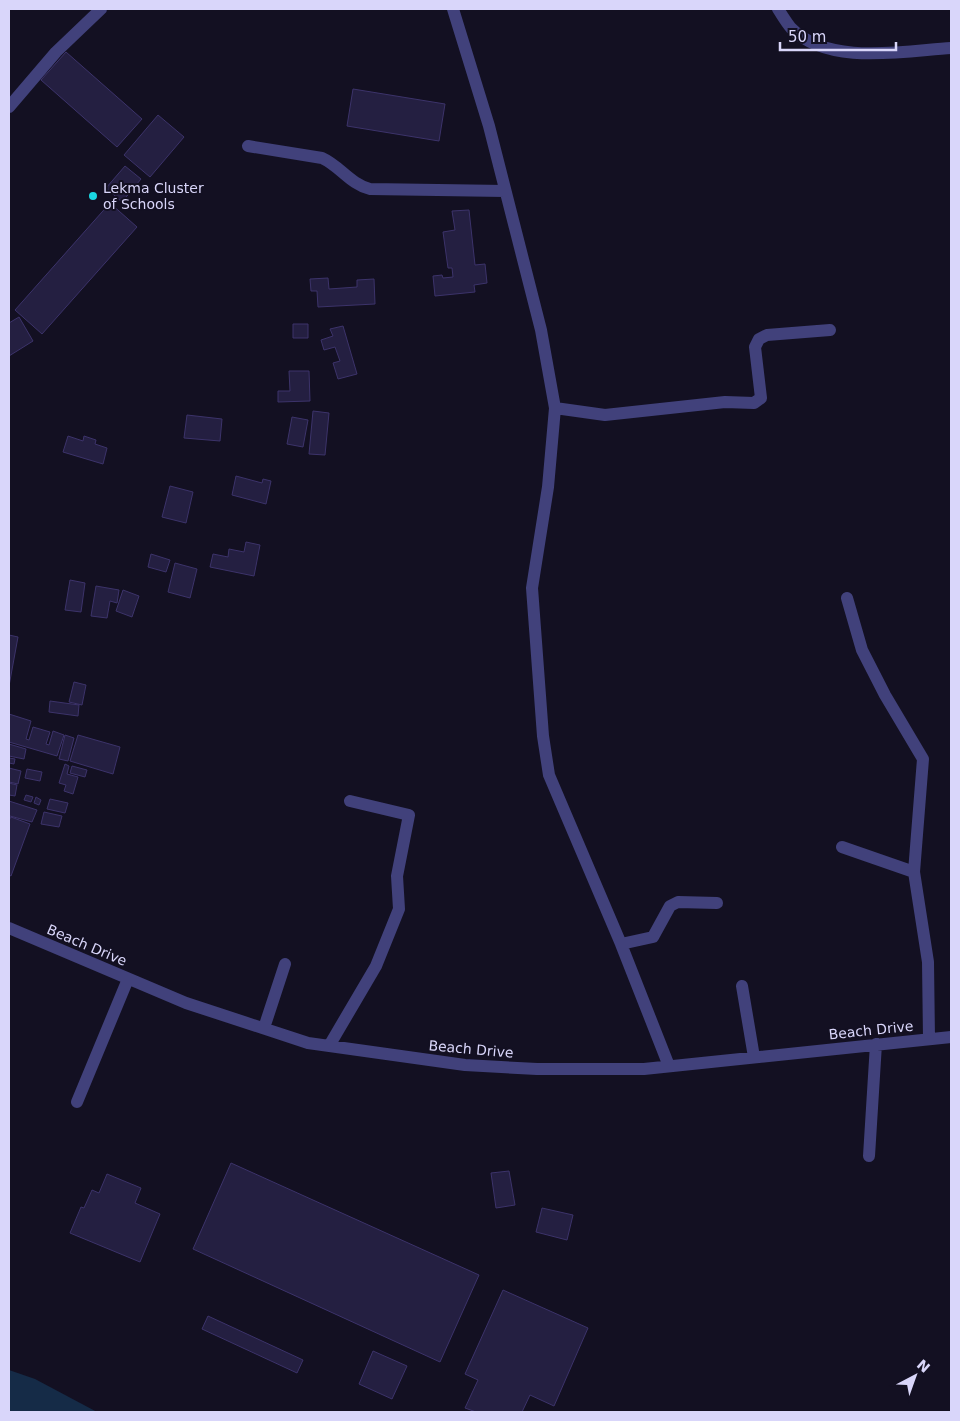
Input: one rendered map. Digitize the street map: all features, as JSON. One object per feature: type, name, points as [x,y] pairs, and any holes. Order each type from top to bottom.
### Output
[{"type":"street","points":[[9,107],[56,52],[101,9]]},
{"type":"street","points":[[453,9],[488,126],[541,330],[555,408],[548,487],[532,588],[548,775],[621,944],[669,1066]]},
{"type":"street","points":[[778,9],[791,27],[806,39],[821,46],[854,54],[951,48]]},
{"type":"street","points":[[248,146],[322,158],[331,162],[353,182],[370,189],[505,191]]},
{"type":"street","points":[[555,408],[605,415],[725,402],[754,403],[761,398],[755,346],[759,339],[767,335],[830,330]]},
{"type":"street","points":[[847,598],[862,650],[885,695],[923,759],[914,872],[928,962],[929,1039]]},
{"type":"street","points":[[329,1046],[376,966],[398,909],[397,876],[409,815],[350,801]]},
{"type":"street","points":[[842,847],[914,872]]},
{"type":"street","points":[[621,944],[653,937],[665,912],[678,902],[717,903]]},
{"type":"street","name":"Beach Drive","points":[[9,928],[186,1003],[308,1043],[465,1065],[556,1069],[644,1068],[951,1037]]},
{"type":"street","points":[[264,1028],[285,964]]},
{"type":"street","points":[[77,1102],[128,979]]},
{"type":"street","points":[[742,986],[754,1057]]},
{"type":"street","points":[[868,1156],[876,1044]]},
{"type":"water","points":[[9,1370],[35,1379],[97,1412],[9,1412]]},
{"type":"building","points":[[66,52],[142,119],[117,147],[41,80]]},
{"type":"building","points":[[353,89],[445,104],[439,141],[347,126]]},
{"type":"building","points":[[158,115],[184,137],[150,177],[124,155]]},
{"type":"building","points":[[125,166],[141,179],[122,202],[106,188]]},
{"type":"building","points":[[110,203],[137,227],[42,334],[15,310]]},
{"type":"building","points":[[469,210],[475,265],[485,264],[487,283],[474,285],[475,292],[435,296],[433,276],[453,277],[452,268],[448,268],[443,232],[455,230],[452,211]]},
{"type":"building","points":[[328,278],[329,289],[357,287],[357,280],[374,279],[375,304],[318,307],[317,291],[311,291],[310,279]]},
{"type":"building","points":[[19,317],[33,341],[9,356],[9,323]]},
{"type":"building","points":[[293,324],[308,324],[308,338],[293,338]]},
{"type":"building","points":[[343,326],[357,374],[338,379],[333,363],[340,361],[335,347],[324,350],[321,340],[333,336],[330,329]]},
{"type":"building","points":[[289,371],[309,371],[310,401],[278,402],[278,391],[290,391]]},
{"type":"building","points":[[313,411],[329,413],[325,455],[309,454]]},
{"type":"building","points":[[187,415],[222,419],[220,441],[184,438]]},
{"type":"building","points":[[292,417],[308,420],[303,447],[287,444]]},
{"type":"building","points":[[68,436],[83,441],[84,436],[96,440],[95,444],[107,448],[103,464],[63,452]]},
{"type":"building","points":[[236,476],[262,483],[263,479],[271,481],[266,504],[232,495]]},
{"type":"building","points":[[170,486],[193,492],[186,523],[162,517]]},
{"type":"building","points":[[246,542],[260,545],[254,576],[210,567],[213,554],[228,557],[229,549],[244,552]]},
{"type":"building","points":[[151,554],[170,560],[166,572],[148,567]]},
{"type":"building","points":[[175,563],[197,569],[190,598],[168,592]]},
{"type":"building","points":[[70,580],[85,583],[81,612],[65,610]]},
{"type":"building","points":[[96,586],[119,590],[117,603],[110,601],[107,618],[91,616]]},
{"type":"building","points":[[123,590],[139,596],[132,617],[116,611]]},
{"type":"building","points":[[9,635],[18,637],[9,686]]},
{"type":"building","points":[[74,682],[86,685],[82,705],[69,702]]},
{"type":"building","points":[[50,701],[79,705],[78,716],[49,712]]},
{"type":"building","points":[[9,714],[31,721],[26,739],[29,740],[33,727],[50,732],[46,744],[49,745],[53,731],[64,735],[57,756],[9,742]]},
{"type":"building","points":[[65,735],[74,738],[68,761],[59,759]]},
{"type":"building","points":[[78,735],[120,747],[113,774],[70,761]]},
{"type":"building","points":[[9,744],[26,749],[24,759],[9,756]]},
{"type":"building","points":[[9,758],[15,759],[14,764],[9,763]]},
{"type":"building","points":[[65,764],[69,766],[67,774],[78,777],[73,794],[64,791],[66,785],[59,783]]},
{"type":"building","points":[[72,766],[87,770],[85,777],[70,773]]},
{"type":"building","points":[[9,768],[21,771],[18,784],[9,782]]},
{"type":"building","points":[[27,769],[42,772],[40,781],[25,778]]},
{"type":"building","points":[[9,783],[17,785],[15,796],[9,795]]},
{"type":"building","points":[[26,795],[33,797],[31,802],[24,800]]},
{"type":"building","points":[[36,797],[41,800],[39,805],[34,803]]},
{"type":"building","points":[[50,799],[68,803],[65,813],[47,809]]},
{"type":"building","points":[[9,801],[37,810],[32,822],[10,816],[9,818]]},
{"type":"building","points":[[44,812],[62,816],[59,827],[41,824]]},
{"type":"building","points":[[11,817],[30,824],[11,876],[9,875],[9,820]]},
{"type":"building","points":[[231,1163],[479,1275],[440,1362],[193,1249]]},
{"type":"building","points":[[509,1171],[515,1205],[496,1208],[491,1173]]},
{"type":"building","points":[[107,1174],[141,1188],[135,1203],[160,1214],[140,1262],[70,1233],[81,1207],[84,1208],[92,1190],[99,1193]]},
{"type":"building","points":[[542,1208],[573,1215],[567,1240],[536,1232]]},
{"type":"building","points":[[503,1290],[588,1328],[554,1406],[530,1395],[522,1412],[476,1412],[465,1408],[478,1380],[465,1374]]},
{"type":"building","points":[[208,1316],[303,1360],[297,1373],[202,1329]]},
{"type":"building","points":[[373,1351],[407,1366],[392,1399],[359,1384]]},
{"type":"place","name":"Lekma Cluster of Schools","points":[[93,196]]}]
